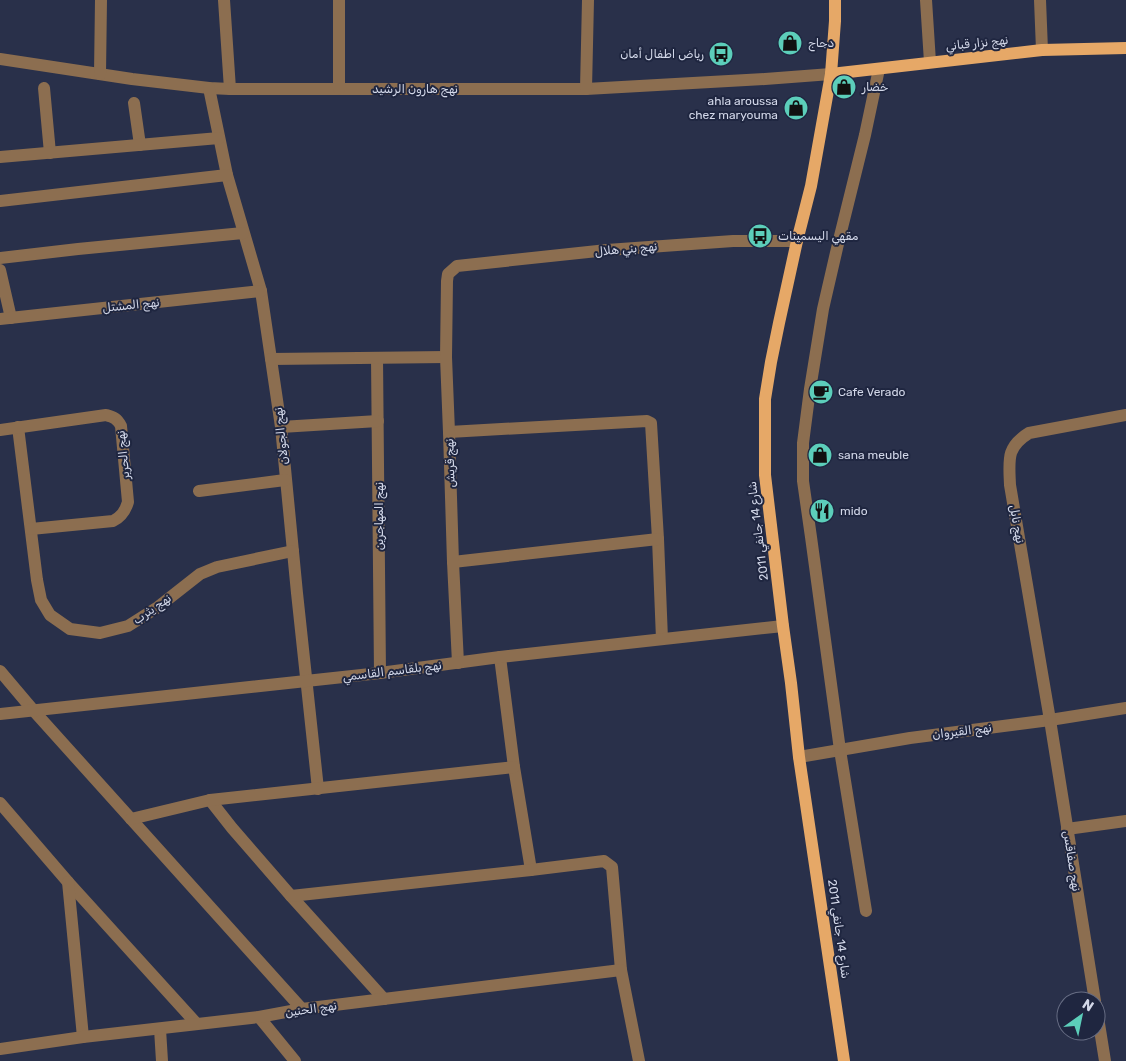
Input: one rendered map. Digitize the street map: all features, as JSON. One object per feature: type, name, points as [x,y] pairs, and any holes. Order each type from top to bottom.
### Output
[{"type":"main road","name":"شارع 14 جانفي 2011","points":[[835,0],[831,74],[811,186],[773,352],[766,399],[765,475],[799,757],[844,1061]]},
{"type":"main road","name":"نهج نزار قباني","points":[[831,74],[1042,50],[1126,48]]},
{"type":"street","points":[[100,0],[100,74]]},
{"type":"street","points":[[224,0],[230,90]]},
{"type":"street","points":[[339,0],[339,89]]},
{"type":"street","points":[[586,89],[588,0]]},
{"type":"street","points":[[926,0],[930,62]]},
{"type":"street","points":[[1040,0],[1042,50]]},
{"type":"street","name":"نهج هارون الرشيد","points":[[0,59],[132,79],[230,90],[586,89],[831,74]]},
{"type":"street","points":[[866,912],[840,750],[803,481],[803,443],[823,309],[879,69]]},
{"type":"street","points":[[44,88],[50,153]]},
{"type":"street","name":"نهج الجولان","points":[[209,88],[227,175],[261,291],[281,427],[318,789]]},
{"type":"street","points":[[134,103],[140,145]]},
{"type":"street","points":[[0,157],[218,138]]},
{"type":"street","points":[[0,201],[227,175]]},
{"type":"street","points":[[0,258],[243,233]]},
{"type":"street","name":"نهج بني هلال","points":[[456,266],[607,250],[733,241],[797,241]]},
{"type":"street","name":"نهج قريش","points":[[456,266],[448,274],[447,281],[446,357],[458,663]]},
{"type":"street","points":[[0,270],[6,319]]},
{"type":"street","name":"نهج المشتل","points":[[6,319],[261,291]]},
{"type":"street","points":[[271,359],[446,357]]},
{"type":"street","name":"نهج المهاجرين","points":[[377,358],[380,673]]},
{"type":"street","name":"نهج الحرير","points":[[0,430],[106,415],[118,420],[121,426],[128,502],[126,510],[120,517],[113,522],[31,529]]},
{"type":"street","name":"نهج نابل","points":[[1050,720],[1010,485],[1012,450],[1020,438],[1029,433],[1126,415]]},
{"type":"street","points":[[449,432],[647,420],[651,423],[662,639]]},
{"type":"street","points":[[281,427],[378,421]]},
{"type":"street","name":"نهج يثرب","points":[[18,427],[41,600],[50,615],[70,629],[100,633],[128,626],[158,607],[200,574],[217,567],[293,551]]},
{"type":"street","points":[[199,491],[285,480]]},
{"type":"street","points":[[453,562],[658,539]]},
{"type":"street","name":"نهج بلقاسم القاسمي","points":[[0,714],[380,673],[500,657],[783,626]]},
{"type":"street","points":[[500,657],[514,767],[531,870]]},
{"type":"street","points":[[0,671],[302,1009]]},
{"type":"street","name":"نهج القيروان","points":[[799,757],[910,738],[1126,708]]},
{"type":"street","name":"نهج صفاقس","points":[[1050,720],[1093,991]]},
{"type":"street","points":[[131,819],[210,800],[514,767]]},
{"type":"street","points":[[210,800],[291,896],[384,999]]},
{"type":"street","points":[[0,803],[68,882],[196,1023]]},
{"type":"street","points":[[1067,829],[1126,821]]},
{"type":"street","points":[[291,896],[604,861],[612,867],[621,970],[639,1061]]},
{"type":"street","points":[[68,882],[83,1037]]},
{"type":"street","name":"نهج الحنين","points":[[0,1049],[196,1023],[259,1017],[302,1009],[621,970]]},
{"type":"street","points":[[259,1017],[295,1061]]},
{"type":"street","points":[[160,1029],[162,1061]]},
{"type":"street","points":[[1102,1041],[1105,1061]]},
{"type":"place","name":"دجاج","points":[[790,43]]},
{"type":"place","name":"رياض اطفال أمان","points":[[721,54]]},
{"type":"place","name":"خضار","points":[[844,87]]},
{"type":"place","name":"ahla aroussa chez maryouma","points":[[796,108]]},
{"type":"place","name":"مقهي اليسمينات","points":[[760,236]]},
{"type":"place","name":"Cafe Verado","points":[[821,392]]},
{"type":"place","name":"sana meuble","points":[[820,455]]},
{"type":"place","name":"mido","points":[[822,511]]}]
